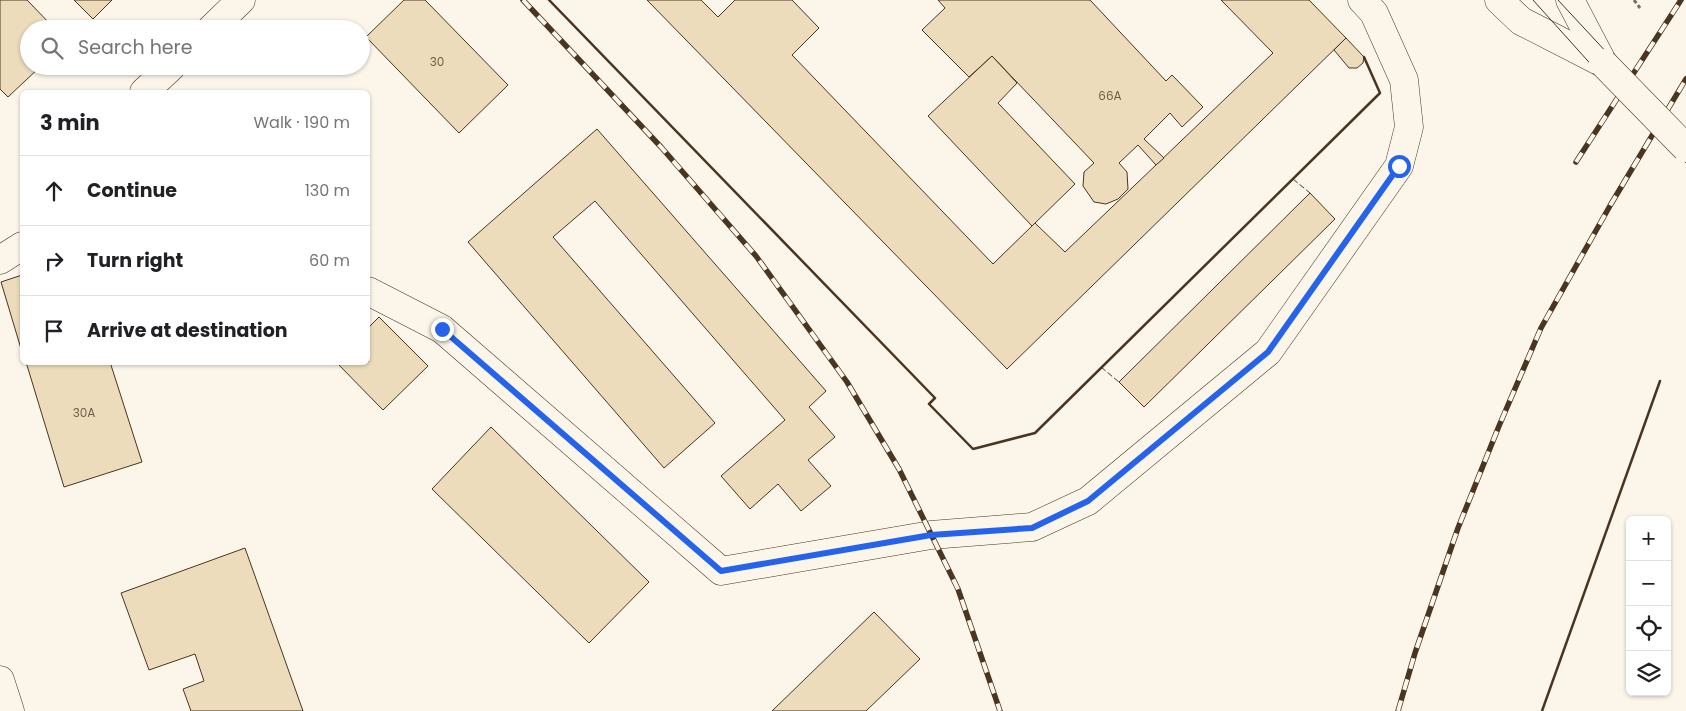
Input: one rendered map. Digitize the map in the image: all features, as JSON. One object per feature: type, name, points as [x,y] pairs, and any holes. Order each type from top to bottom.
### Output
[{"type":"main road","points":[[220,20],[241,0]]},
{"type":"main road","points":[[370,292],[442,329],[721,571],[931,535],[1032,528],[1088,501],[1268,352],[1399,166],[1409,127],[1404,80],[1374,13],[1362,0]]},
{"type":"main road","points":[[1498,0],[1521,21],[1603,63]]},
{"type":"main road","points":[[1570,0],[1603,63],[1686,148]]},
{"type":"main road","points":[[146,90],[162,75]]},
{"type":"main road","points":[[0,260],[20,247]]},
{"type":"main road","points":[[0,680],[10,711]]},
{"type":"path","points":[[1634,0],[1640,8]]},
{"type":"building","points":[[0,0],[27,0],[46,20],[20,20],[20,75],[31,75],[8,97],[0,89]]},
{"type":"building","points":[[74,0],[112,0],[93,19]]},
{"type":"building","points":[[404,0],[425,0],[508,85],[459,133],[370,41],[370,33]]},
{"type":"building","points":[[647,0],[701,0],[718,17],[735,0],[792,0],[819,28],[792,55],[993,264],[1035,223],[1065,252],[1273,53],[1221,0],[1309,0],[1346,38],[1007,369]]},
{"type":"building","points":[[938,0],[1090,0],[1166,81],[1172,75],[1203,107],[1182,127],[1170,113],[1144,139],[1164,158],[1156,165],[1138,145],[1119,163],[1127,172],[1128,189],[1118,199],[1106,204],[1094,202],[1083,186],[1084,172],[1094,163],[992,56],[969,77],[922,30],[945,8]]},
{"type":"building","points":[[1346,38],[1364,57],[1363,63],[1357,68],[1349,68],[1334,50]]},
{"type":"building","points":[[992,56],[1017,83],[998,103],[1075,184],[1032,226],[928,116]]},
{"type":"building","points":[[597,129],[826,391],[809,407],[835,437],[808,460],[831,486],[801,511],[778,484],[750,509],[721,476],[785,420],[595,201],[553,237],[715,423],[664,468],[468,242]]},
{"type":"building","points":[[1310,193],[1335,219],[1144,407],[1119,382]]},
{"type":"building","points":[[20,276],[20,345],[1,282]]},
{"type":"building","points":[[379,317],[428,366],[383,410],[339,365],[370,365],[370,326]]},
{"type":"building","points":[[27,365],[111,365],[142,462],[64,487]]},
{"type":"building","points":[[491,427],[649,582],[589,643],[432,489]]},
{"type":"building","points":[[245,548],[303,711],[191,711],[183,689],[204,681],[195,654],[149,670],[121,593]]},
{"type":"building","points":[[874,612],[920,659],[866,711],[772,711]]},
{"type":"tram line","points":[[1533,0],[1596,70],[1686,163]]},
{"type":"tram line","points":[[1558,0],[1686,133]]},
{"type":"railway","points":[[523,0],[661,147],[756,256],[847,382],[899,469],[958,589],[1000,711]]},
{"type":"railway","points":[[1576,162],[1681,0]]},
{"type":"railway","points":[[1398,711],[1415,653],[1458,528],[1541,328],[1611,204],[1686,79]]},
{"type":"fence","points":[[1293,179],[1310,193]]},
{"type":"fence","points":[[1101,367],[1119,382]]},
{"type":"wall","points":[[549,0],[935,398],[929,404],[973,449],[1035,433],[1380,93],[1364,57]]},
{"type":"wall","points":[[1542,711],[1660,381]]},
{"type":"route","points":[[442,329],[721,571],[931,535],[1032,528],[1088,501],[1268,352],[1399,166]]}]
